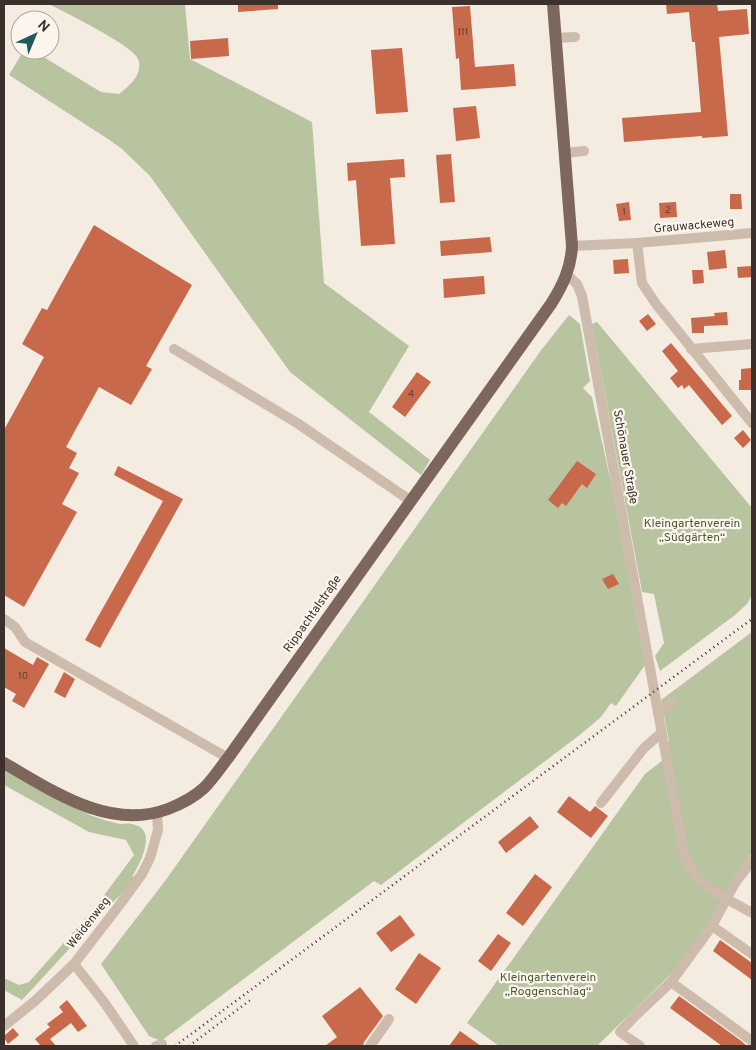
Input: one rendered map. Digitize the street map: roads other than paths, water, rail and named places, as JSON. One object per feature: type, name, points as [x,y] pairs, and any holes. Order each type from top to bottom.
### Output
[{"type":"main road","points":[[553,4],[572,246],[572,256],[567,275]]},
{"type":"main road","name":"Rippachtalstraße","points":[[4,764],[67,798],[94,810],[113,815],[134,816],[157,813],[176,806],[203,788],[228,758],[551,304],[567,275]]},
{"type":"street","points":[[556,38],[575,37]]},
{"type":"street","points":[[564,153],[584,151]]},
{"type":"street","name":"Grauwackeweg","points":[[572,246],[637,243],[752,233]]},
{"type":"street","name":"Grauwackeweg","points":[[637,243],[642,283],[691,349],[752,423]]},
{"type":"street","name":"Schönauer Straße","points":[[567,275],[577,284],[582,296],[680,837],[686,859],[695,876],[752,913]]},
{"type":"street","points":[[691,349],[752,344]]},
{"type":"street","points":[[174,349],[297,423],[411,501]]},
{"type":"street","points":[[4,619],[15,628],[25,642],[228,758]]},
{"type":"street","points":[[658,714],[672,702]]},
{"type":"street","points":[[601,803],[644,748],[662,733]]},
{"type":"street","name":"Weidenweg","points":[[4,1026],[35,1001],[74,964],[142,874],[156,841],[157,813]]},
{"type":"street","points":[[640,1046],[620,1032],[671,982],[712,926],[735,883],[752,860]]},
{"type":"street","points":[[712,926],[752,954]]},
{"type":"street","points":[[74,964],[104,1002],[134,1046]]},
{"type":"street","points":[[671,982],[752,1041]]},
{"type":"street","points":[[370,1046],[389,1019]]},
{"type":"railway","points":[[175,1046],[752,619]]},
{"type":"railway","points":[[189,1046],[253,998]]},
{"type":"park label","name":"Kleingartenverein „Südgärten“","points":[[692,531]]},
{"type":"park label","name":"Kleingartenverein „Roggenschlag“","points":[[548,985]]}]
